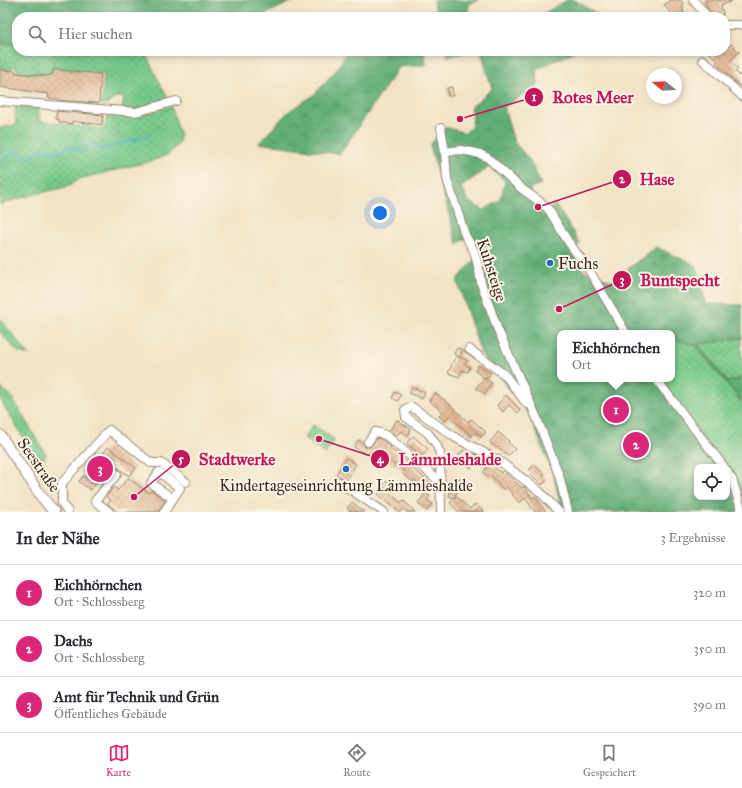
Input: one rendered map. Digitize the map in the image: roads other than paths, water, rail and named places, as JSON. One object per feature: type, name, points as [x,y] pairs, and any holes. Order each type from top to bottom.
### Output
[{"type":"main road","name":"Seestraße","points":[[0,435],[41,496],[54,512]]},
{"type":"street","points":[[694,0],[704,12]]},
{"type":"street","points":[[730,24],[742,25]]},
{"type":"street","points":[[703,60],[742,95]]},
{"type":"street","points":[[0,101],[136,112],[176,101]]},
{"type":"street","name":"Kuhsteige","points":[[441,128],[446,152],[447,179],[466,235],[474,251],[485,294],[498,330],[536,416]]},
{"type":"street","points":[[446,152],[460,150],[480,154],[488,158],[522,189],[543,204],[549,210],[567,240],[589,270],[624,330]]},
{"type":"street","points":[[469,349],[505,375],[536,416],[559,475],[568,512]]},
{"type":"street","points":[[658,382],[722,464]]},
{"type":"street","points":[[441,512],[440,453],[436,444],[428,433],[406,416],[406,410],[408,408],[412,407],[456,438],[498,460],[539,491],[559,512]]},
{"type":"street","points":[[68,512],[62,503],[62,483],[109,430],[151,463],[161,463],[186,482]]},
{"type":"street","points":[[368,442],[375,432],[387,436],[440,482]]},
{"type":"street","points":[[164,512],[180,488],[159,472],[151,483],[173,498]]},
{"type":"street","points":[[109,512],[95,501],[117,474]]},
{"type":"street","points":[[730,475],[742,512]]},
{"type":"street","points":[[339,482],[384,512]]},
{"type":"waterway","points":[[0,160],[2,161],[15,152],[21,153],[30,158],[43,149],[55,153],[61,153],[69,146],[84,151],[89,144],[93,144],[100,149],[150,136]]},
{"type":"place","name":"Rotes Meer","points":[[460,119]]},
{"type":"place","name":"Hase","points":[[538,207]]},
{"type":"place","name":"Fuchs","points":[[550,263]]},
{"type":"place","name":"Buntspecht","points":[[559,309]]},
{"type":"place","name":"Eichhörnchen","points":[[616,410]]},
{"type":"place","name":"Lämmleshalde","points":[[319,439]]},
{"type":"place","name":"Dachs","points":[[636,445]]},
{"type":"place","name":"Amt für Technik und Grün","points":[[100,469]]},
{"type":"place","name":"Kindertageseinrichtung Lämmleshalde","points":[[346,469]]},
{"type":"place","name":"Stadtwerke","points":[[134,497]]}]
